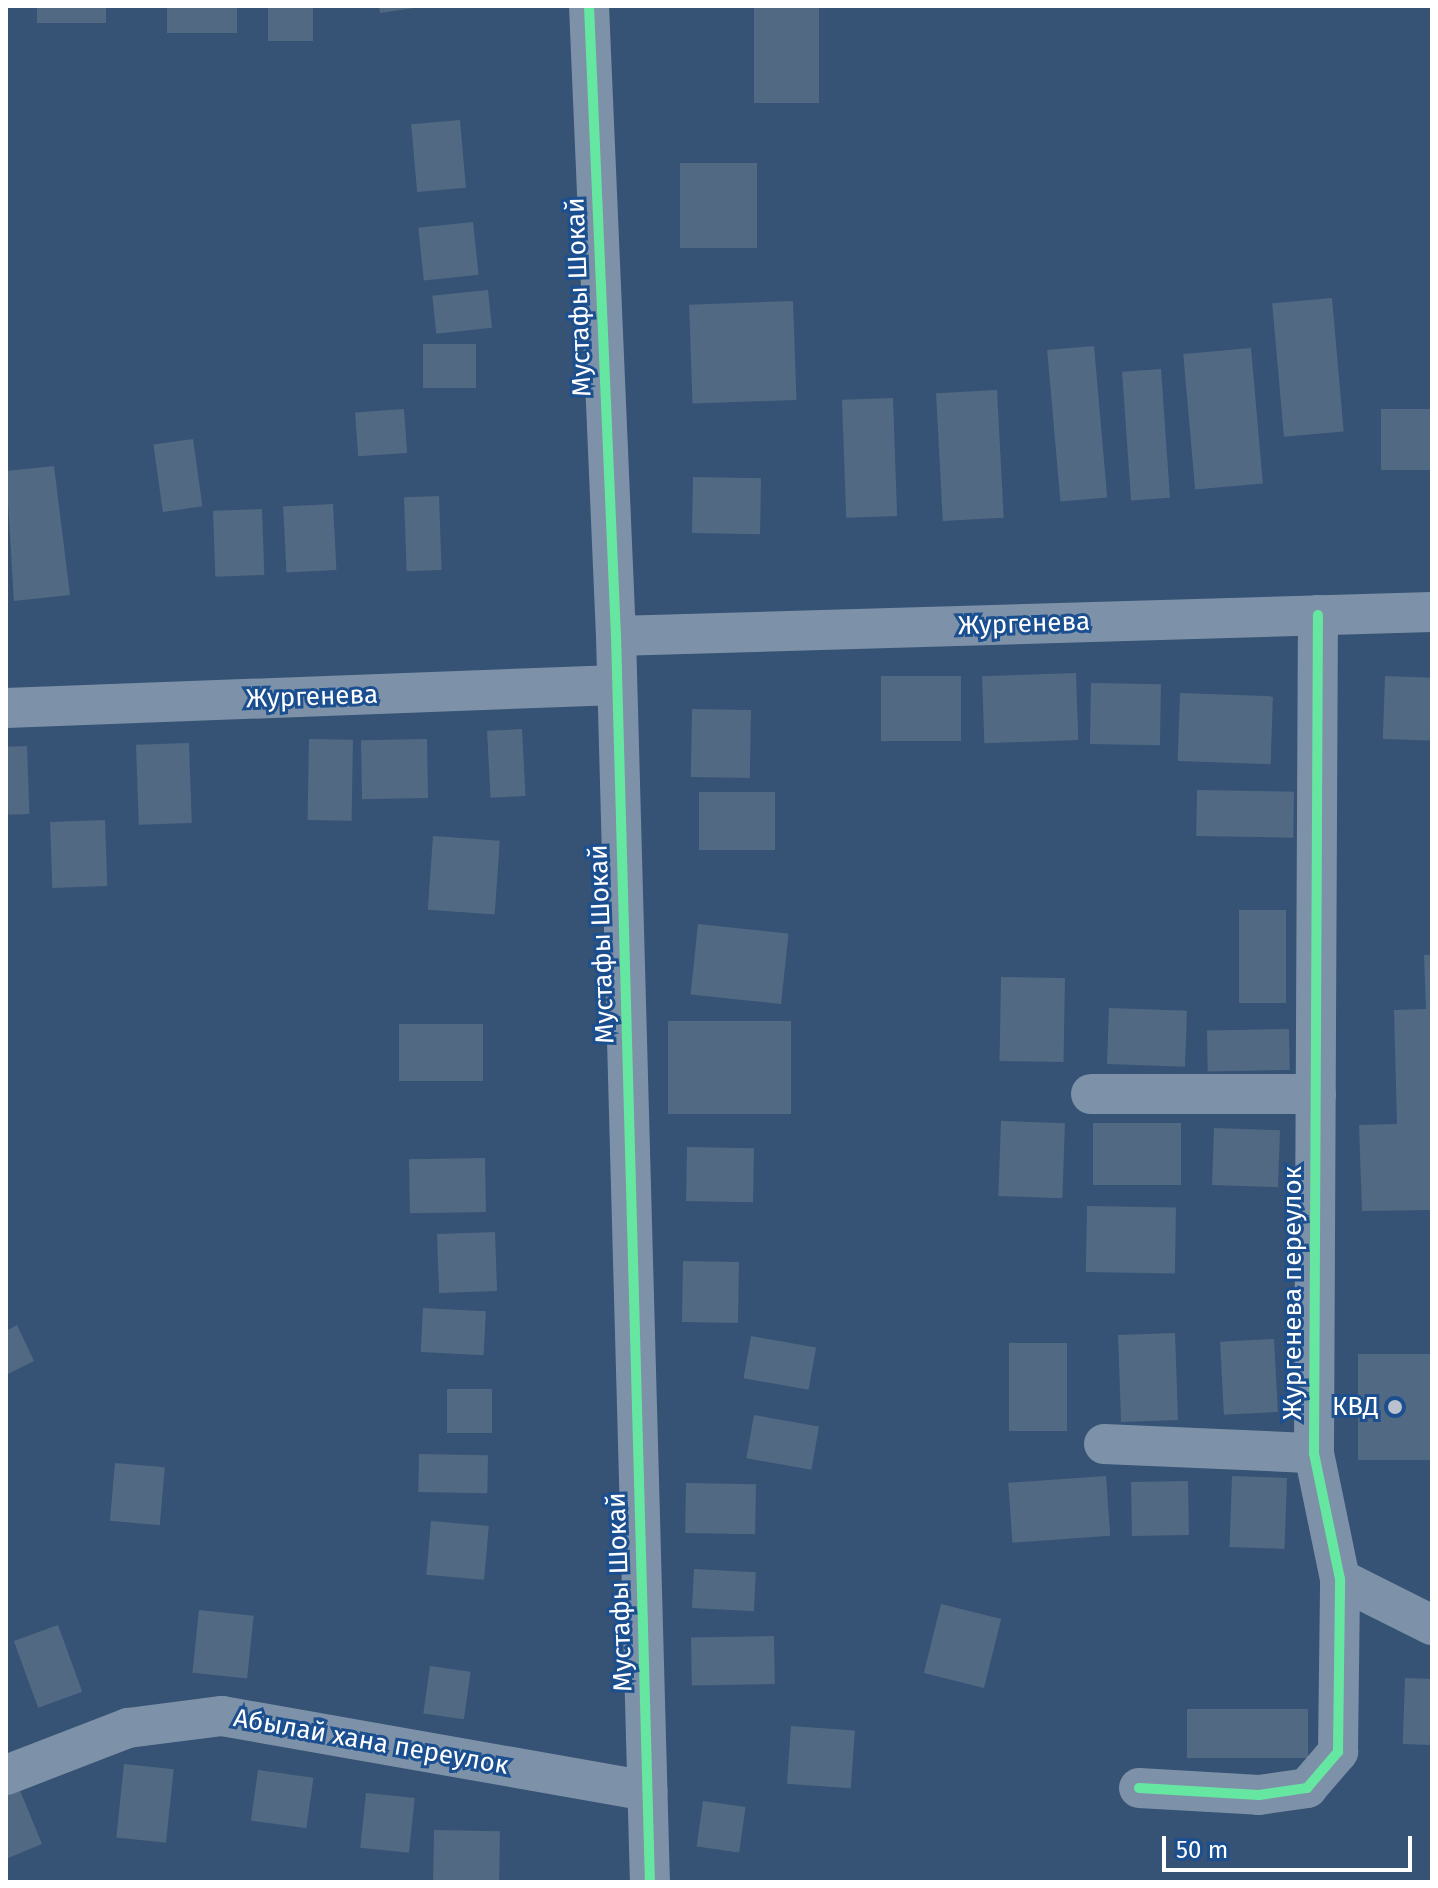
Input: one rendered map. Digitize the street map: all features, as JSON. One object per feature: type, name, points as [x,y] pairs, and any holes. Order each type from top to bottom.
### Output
[{"type":"street","name":"Мустафы Шокай","points":[[589,6],[616,636],[650,1882]]},
{"type":"street","name":"Жургенева","points":[[616,636],[1432,612]]},
{"type":"street","name":"Жургенева переулок","points":[[1139,1788],[1259,1795],[1307,1788],[1338,1752],[1340,1579],[1314,1453],[1318,615]]},
{"type":"street","name":"Жургенева","points":[[6,708],[617,685]]},
{"type":"street","points":[[1091,1094],[1316,1094]]},
{"type":"street","name":"Жургенева переулок","points":[[1104,1444],[1314,1453]]},
{"type":"street","points":[[1340,1579],[1432,1625]]},
{"type":"street","name":"Абылай хана переулок","points":[[6,1775],[128,1728],[222,1716],[647,1791]]},
{"type":"building","points":[[37,6],[106,6],[106,23],[37,23]]},
{"type":"building","points":[[167,6],[237,6],[237,33],[167,33]]},
{"type":"building","points":[[268,6],[313,6],[313,41],[268,41]]},
{"type":"building","points":[[379,6],[414,6],[414,8],[380,13]]},
{"type":"building","points":[[754,6],[819,6],[819,103],[754,103]]},
{"type":"building","points":[[460,120],[466,188],[417,192],[411,124]]},
{"type":"building","points":[[680,163],[757,163],[757,248],[680,248]]},
{"type":"building","points":[[473,222],[479,275],[424,280],[418,228]]},
{"type":"building","points":[[488,290],[492,328],[436,334],[432,296]]},
{"type":"building","points":[[1332,298],[1344,431],[1284,437],[1272,303]]},
{"type":"building","points":[[793,301],[796,400],[693,404],[689,305]]},
{"type":"building","points":[[423,344],[476,344],[476,388],[423,388]]},
{"type":"building","points":[[1094,346],[1107,497],[1060,502],[1047,350]]},
{"type":"building","points":[[1251,348],[1263,483],[1195,489],[1183,354]]},
{"type":"building","points":[[1161,369],[1170,498],[1131,500],[1122,372]]},
{"type":"building","points":[[997,390],[1004,518],[943,521],[936,393]]},
{"type":"building","points":[[893,398],[897,516],[846,518],[842,400]]},
{"type":"building","points":[[404,409],[407,453],[358,456],[355,412]]},
{"type":"building","points":[[1381,409],[1432,409],[1432,470],[1381,470]]},
{"type":"building","points":[[193,439],[202,506],[163,512],[153,445]]},
{"type":"building","points":[[54,466],[70,595],[14,601],[6,471]]},
{"type":"building","points":[[693,477],[761,478],[760,534],[692,533]]},
{"type":"building","points":[[439,496],[442,570],[407,571],[404,497]]},
{"type":"building","points":[[333,504],[336,570],[287,573],[283,507]]},
{"type":"building","points":[[262,509],[264,575],[215,577],[213,511]]},
{"type":"building","points":[[1076,673],[1078,740],[984,743],[982,676]]},
{"type":"building","points":[[881,676],[961,676],[961,741],[881,741]]},
{"type":"building","points":[[1385,676],[1432,678],[1430,741],[1383,739]]},
{"type":"building","points":[[1091,683],[1161,684],[1160,745],[1090,744]]},
{"type":"building","points":[[1180,693],[1273,696],[1271,764],[1178,761]]},
{"type":"building","points":[[692,709],[751,710],[750,778],[691,777]]},
{"type":"building","points":[[522,729],[526,796],[491,798],[487,731]]},
{"type":"building","points":[[309,739],[353,740],[352,821],[308,820]]},
{"type":"building","points":[[427,739],[428,798],[362,799],[361,740]]},
{"type":"building","points":[[189,743],[192,823],[139,825],[136,745]]},
{"type":"building","points":[[27,746],[29,814],[8,815],[6,747]]},
{"type":"building","points":[[1197,790],[1294,792],[1293,838],[1196,836]]},
{"type":"building","points":[[699,792],[775,792],[775,850],[699,850]]},
{"type":"building","points":[[105,820],[107,886],[52,888],[50,822]]},
{"type":"building","points":[[433,836],[500,841],[495,914],[428,910]]},
{"type":"building","points":[[1239,910],[1286,910],[1286,1003],[1239,1003]]},
{"type":"building","points":[[698,924],[789,934],[781,1004],[691,995]]},
{"type":"building","points":[[1424,955],[1432,955],[1432,1210],[1362,1211],[1359,1125],[1397,1124],[1394,1010],[1426,1009]]},
{"type":"building","points":[[1001,977],[1065,978],[1064,1062],[1000,1061]]},
{"type":"building","points":[[1109,1008],[1187,1011],[1185,1067],[1107,1064]]},
{"type":"building","points":[[668,1021],[791,1021],[791,1114],[668,1114]]},
{"type":"building","points":[[399,1024],[483,1024],[483,1081],[399,1081]]},
{"type":"building","points":[[1289,1029],[1290,1070],[1208,1071],[1207,1030]]},
{"type":"building","points":[[1001,1121],[1065,1123],[1062,1198],[998,1196]]},
{"type":"building","points":[[1093,1123],[1181,1123],[1181,1185],[1093,1185]]},
{"type":"building","points":[[1214,1128],[1280,1130],[1278,1187],[1212,1185]]},
{"type":"building","points":[[687,1147],[754,1148],[753,1202],[686,1201]]},
{"type":"building","points":[[485,1158],[486,1212],[410,1213],[409,1159]]},
{"type":"building","points":[[1087,1206],[1176,1208],[1175,1274],[1086,1272]]},
{"type":"building","points":[[495,1232],[497,1291],[439,1293],[437,1234]]},
{"type":"building","points":[[683,1261],[739,1262],[738,1323],[682,1322]]},
{"type":"building","points":[[423,1308],[486,1311],[484,1355],[421,1352]]},
{"type":"building","points":[[17,1325],[34,1361],[6,1375],[6,1331]]},
{"type":"building","points":[[1175,1333],[1178,1420],[1121,1422],[1118,1335]]},
{"type":"building","points":[[751,1336],[816,1347],[809,1390],[744,1378]]},
{"type":"building","points":[[1274,1339],[1278,1412],[1224,1415],[1220,1342]]},
{"type":"building","points":[[1009,1343],[1067,1343],[1067,1431],[1009,1431]]},
{"type":"building","name":"КВД","points":[[1358,1354],[1432,1354],[1432,1460],[1358,1460]]},
{"type":"building","points":[[447,1389],[492,1389],[492,1433],[447,1433]]},
{"type":"building","points":[[754,1415],[819,1426],[811,1470],[746,1458]]},
{"type":"building","points":[[419,1454],[488,1455],[487,1493],[418,1492]]},
{"type":"building","points":[[115,1463],[165,1467],[160,1525],[110,1521]]},
{"type":"building","points":[[1106,1476],[1110,1536],[1012,1543],[1008,1483]]},
{"type":"building","points":[[1232,1476],[1287,1478],[1284,1549],[1230,1547]]},
{"type":"building","points":[[1188,1481],[1189,1535],[1132,1536],[1131,1482]]},
{"type":"building","points":[[686,1483],[756,1484],[755,1534],[685,1533]]},
{"type":"building","points":[[431,1521],[489,1526],[484,1580],[426,1575]]},
{"type":"building","points":[[694,1569],[756,1572],[754,1611],[692,1608]]},
{"type":"building","points":[[941,1604],[1001,1619],[984,1688],[924,1673]]},
{"type":"building","points":[[199,1610],[254,1616],[247,1678],[192,1673]]},
{"type":"building","points":[[58,1625],[82,1692],[38,1708],[14,1641]]},
{"type":"building","points":[[774,1636],[775,1684],[692,1685],[691,1637]]},
{"type":"building","points":[[430,1666],[471,1672],[464,1719],[423,1714]]},
{"type":"building","points":[[1405,1678],[1432,1679],[1430,1745],[1403,1744]]},
{"type":"building","points":[[1187,1709],[1308,1709],[1308,1758],[1187,1758]]},
{"type":"building","points":[[791,1726],[855,1730],[851,1788],[787,1784]]},
{"type":"building","points":[[124,1764],[174,1769],[166,1843],[116,1838]]},
{"type":"building","points":[[258,1770],[313,1778],[306,1828],[251,1821]]},
{"type":"building","points":[[19,1788],[42,1844],[6,1859],[6,1793]]},
{"type":"building","points":[[366,1793],[415,1798],[409,1853],[360,1848]]},
{"type":"building","points":[[703,1801],[746,1807],[739,1853],[697,1847]]},
{"type":"building","points":[[434,1830],[500,1831],[499,1882],[433,1882]]},
{"type":"cycle path","points":[[589,6],[616,636],[650,1882]]},
{"type":"cycle path","points":[[1139,1788],[1259,1795],[1307,1788],[1338,1752],[1340,1579],[1314,1453],[1318,615]]},
{"type":"place","name":"КВД","points":[[1395,1407]]}]
